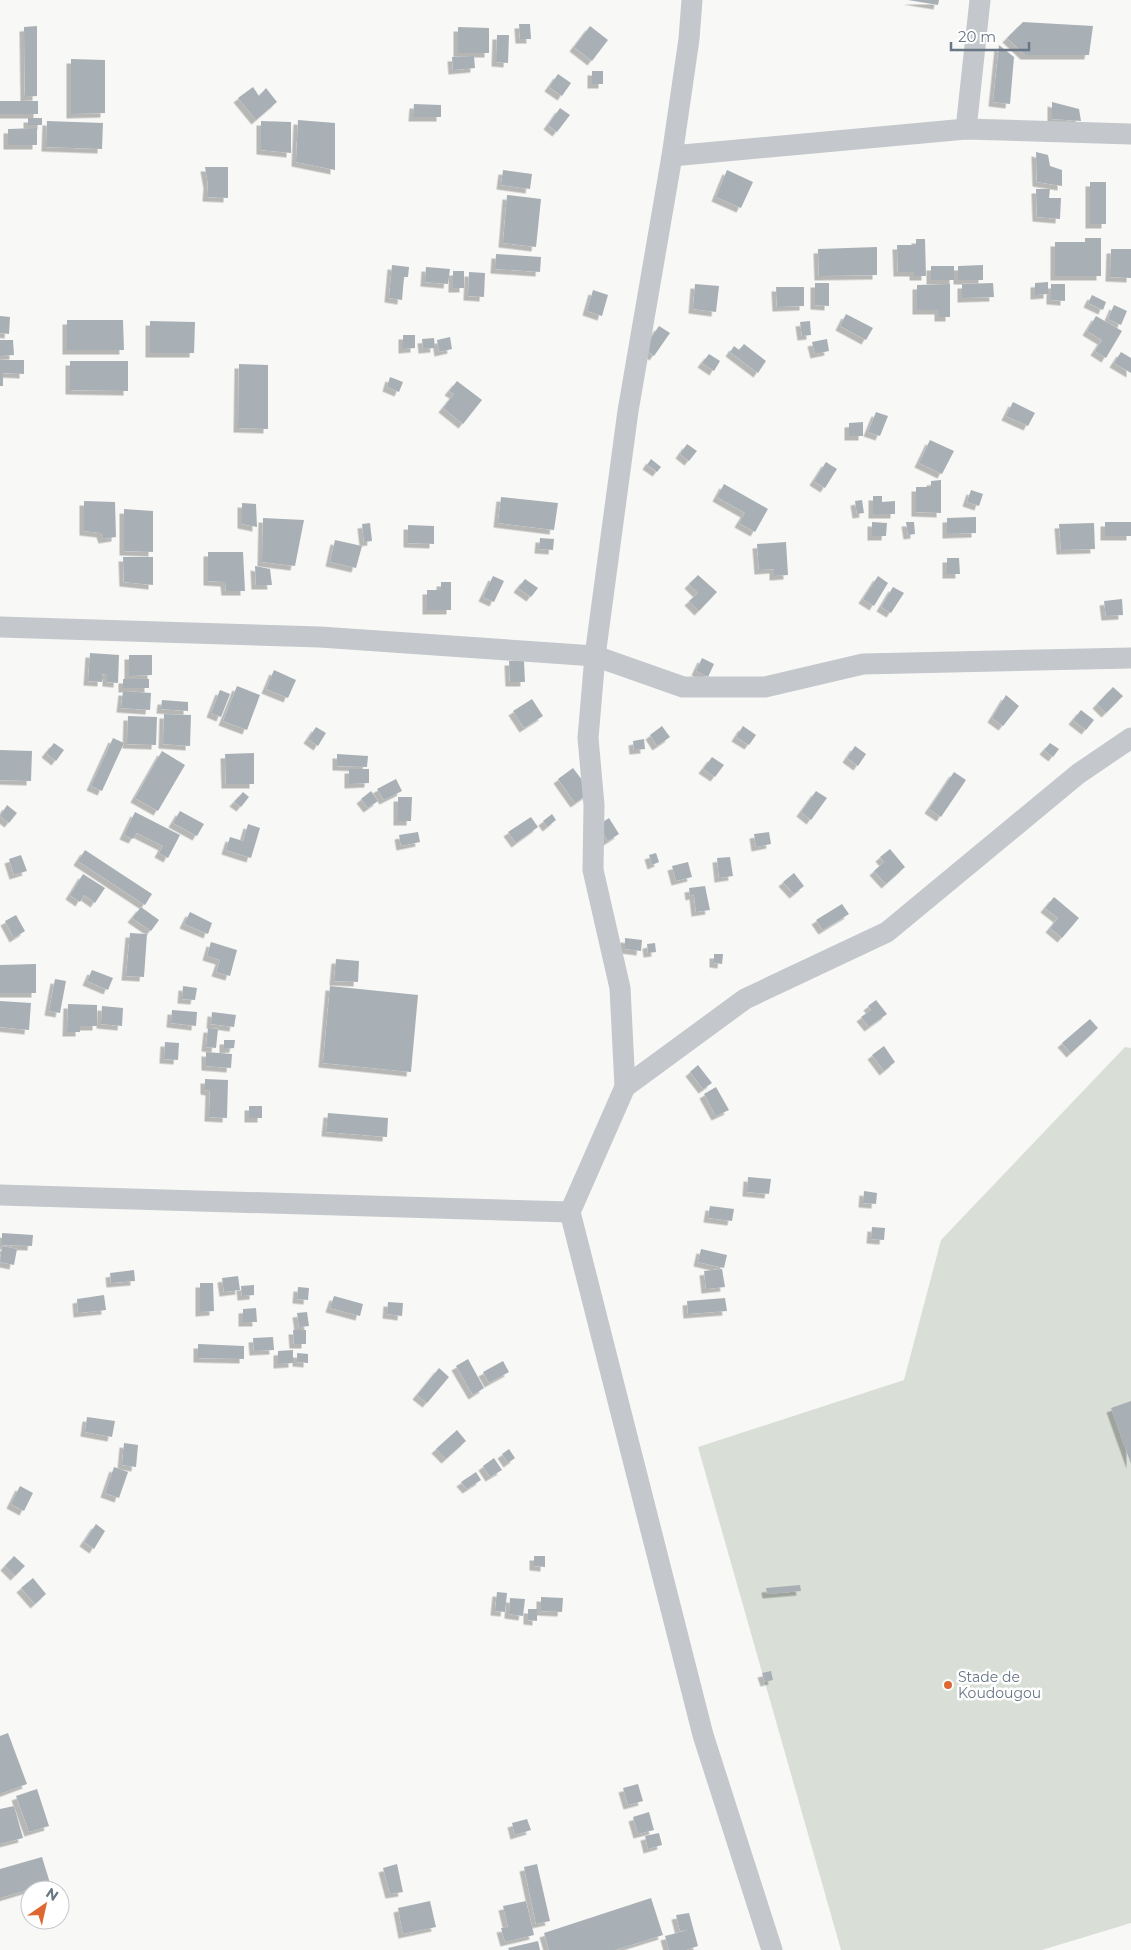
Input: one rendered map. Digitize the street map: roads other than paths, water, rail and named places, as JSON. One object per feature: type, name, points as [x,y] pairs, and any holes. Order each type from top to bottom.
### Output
[{"type":"street","points":[[692,0],[690,39],[672,156],[628,411],[595,656],[588,738],[594,806],[593,870],[620,988],[626,1087],[570,1212],[703,1735],[772,1950]]},
{"type":"street","points":[[966,128],[980,0]]},
{"type":"street","points":[[672,156],[966,128],[1131,134]]},
{"type":"street","points":[[0,628],[320,637],[595,656],[683,687],[765,686],[863,664],[1131,658]]},
{"type":"street","points":[[626,1087],[745,998],[887,932],[1078,774],[1131,738]]},
{"type":"street","points":[[0,1195],[570,1212]]},
{"type":"place","name":"Stade de Koudougou","points":[[948,1685]]}]
